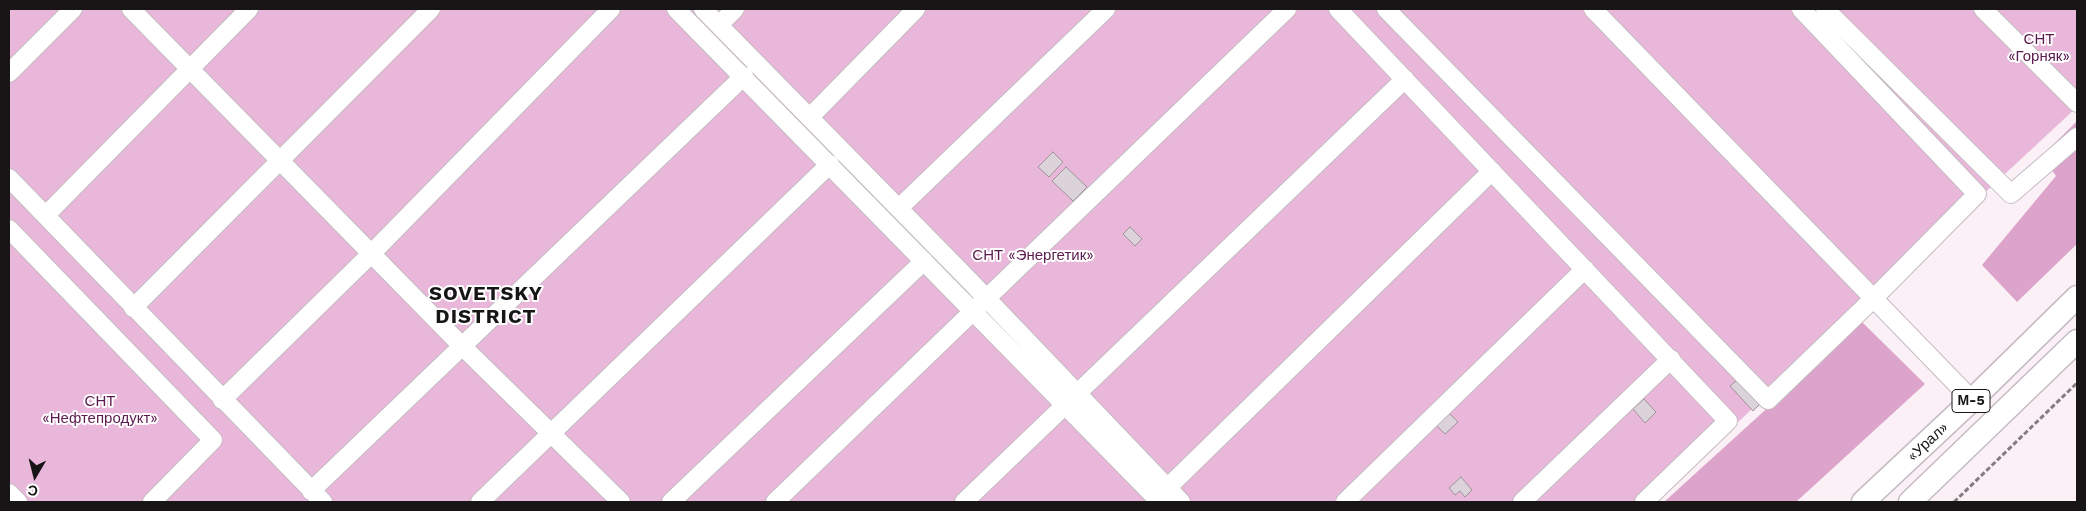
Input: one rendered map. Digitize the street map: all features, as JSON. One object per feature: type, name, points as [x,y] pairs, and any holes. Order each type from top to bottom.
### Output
[{"type":"main road","name":"«Урал»","points":[[1863,502],[2077,298]]},
{"type":"main road","name":"«Урал»","points":[[1910,502],[2077,341]]},
{"type":"lane","points":[[9,72],[73,9]]},
{"type":"lane","points":[[131,9],[462,345],[621,502]]},
{"type":"lane","points":[[46,215],[249,9]]},
{"type":"lane","points":[[133,308],[431,9]]},
{"type":"lane","points":[[222,400],[372,253],[611,9]]},
{"type":"lane","points":[[676,9],[744,76],[973,311],[1071,399]]},
{"type":"lane","points":[[703,9],[987,298],[1071,399],[1159,498],[1181,502]]},
{"type":"lane","points":[[719,25],[735,9]]},
{"type":"lane","points":[[810,117],[916,9]]},
{"type":"lane","points":[[900,208],[1106,9]]},
{"type":"lane","points":[[775,502],[1287,9]]},
{"type":"lane","points":[[1338,9],[1728,421],[1644,502]]},
{"type":"lane","points":[[1386,9],[1768,400],[1873,299],[1976,194],[1801,9]]},
{"type":"lane","points":[[1593,9],[1972,400]]},
{"type":"lane","points":[[1826,9],[2011,194],[2077,137]]},
{"type":"lane","points":[[1983,9],[2077,104]]},
{"type":"lane","points":[[9,178],[317,497],[462,345],[744,76]]},
{"type":"lane","points":[[964,502],[1405,79]]},
{"type":"lane","points":[[480,502],[550,432],[830,164]]},
{"type":"lane","points":[[1159,498],[1492,171]]},
{"type":"lane","points":[[9,229],[213,440],[152,502]]},
{"type":"lane","points":[[672,502],[924,260]]},
{"type":"lane","points":[[1345,502],[1585,269]]},
{"type":"lane","points":[[1522,502],[1671,359]]},
{"type":"lane","points":[[9,493],[18,502]]},
{"type":"path","points":[[1954,502],[2077,383]]},
{"type":"green space","name":"СНТ «Энергетик»","points":[[9,9],[2077,9],[2077,107],[1652,502],[9,502]]},
{"type":"shaded area","points":[[2077,121],[2077,244],[2017,302],[1982,265],[2056,176],[2042,156]]},
{"type":"shaded area","points":[[1862,322],[1925,384],[1796,502],[1664,502]]},
{"type":"building","points":[[1053,152],[1063,162],[1049,177],[1038,167]]},
{"type":"building","points":[[1066,167],[1087,187],[1073,201],[1052,181]]},
{"type":"building","points":[[1130,227],[1142,239],[1135,246],[1123,234]]},
{"type":"building","points":[[1742,376],[1764,400],[1753,411],[1730,386]]},
{"type":"building","points":[[1644,399],[1656,412],[1645,423],[1633,409]]},
{"type":"building","points":[[1446,410],[1458,422],[1445,434],[1433,422]]},
{"type":"building","points":[[1461,477],[1472,490],[1465,497],[1460,491],[1455,495],[1449,488]]},
{"type":"district","name":"SOVETSKY DISTRICT","points":[[486,306]]},
{"type":"park label","name":"СНТ «Горняк»","points":[[2039,48]]},
{"type":"park label","name":"СНТ «Нефтепродукт»","points":[[100,410]]}]
